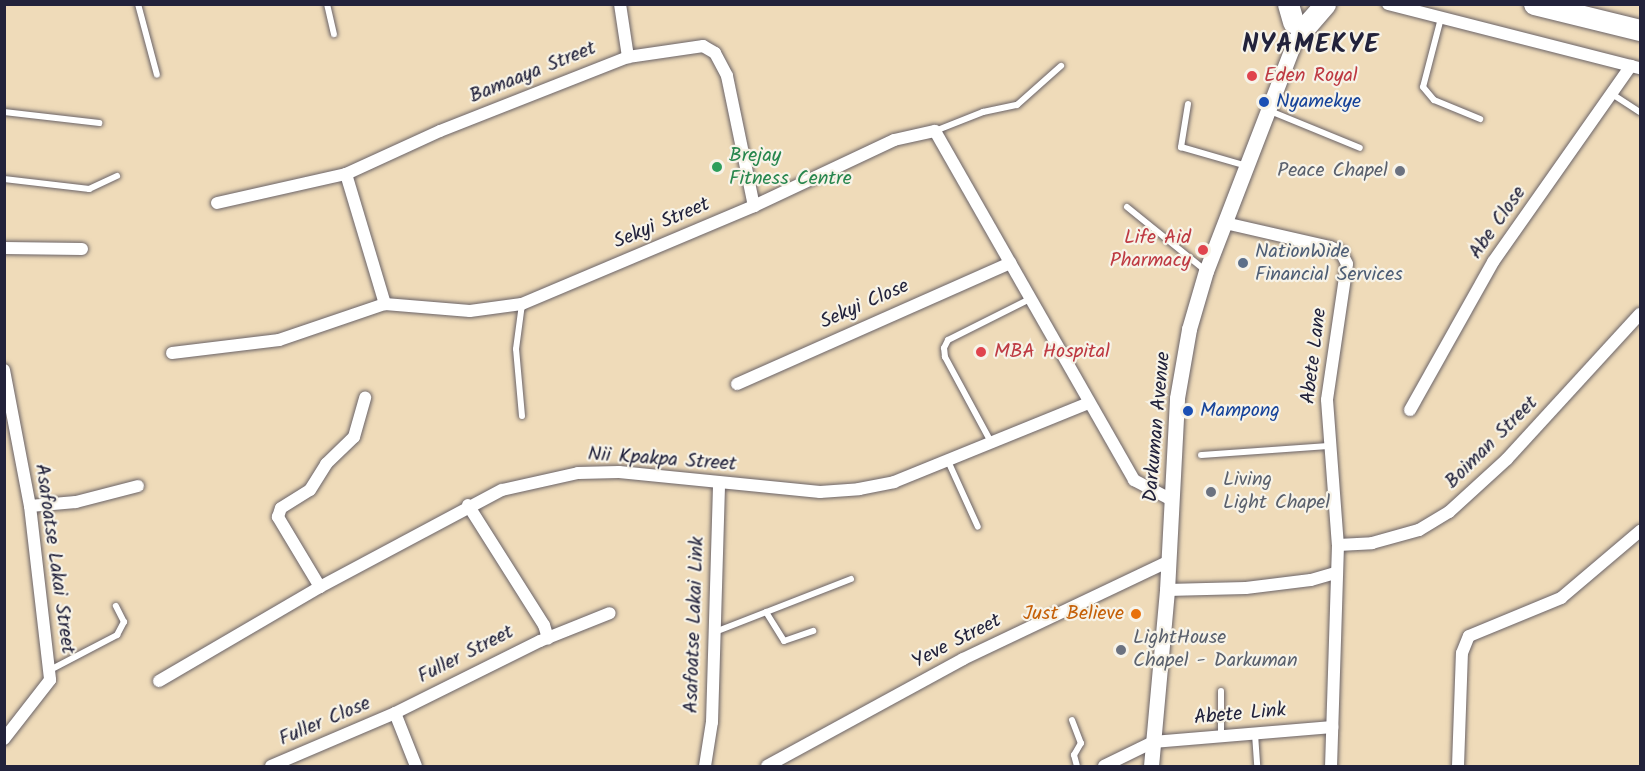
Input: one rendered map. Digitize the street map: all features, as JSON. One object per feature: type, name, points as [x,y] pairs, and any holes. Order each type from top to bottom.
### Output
[{"type":"highway","points":[[1296,19],[1324,4]]},
{"type":"highway","points":[[1534,4],[1641,30]]},
{"type":"street","points":[[620,4],[628,57]]},
{"type":"street","name":"Darkuman Avenue","points":[[1151,766],[1167,590],[1177,398],[1189,329],[1206,272],[1270,111],[1296,19],[1313,4]]},
{"type":"street","points":[[1388,4],[1636,67]]},
{"type":"street","name":"Bamaaya Street","points":[[216,203],[346,174],[440,131],[628,57],[687,46],[703,46],[715,53],[727,75],[754,206]]},
{"type":"street","name":"Abe Close","points":[[1410,410],[1493,262],[1612,94],[1636,67]]},
{"type":"street","points":[[935,130],[1134,480],[1172,500]]},
{"type":"street","name":"Sekyi Street","points":[[172,353],[279,340],[385,304],[470,311],[522,304],[754,206],[894,140],[935,130]]},
{"type":"street","points":[[346,174],[385,304]]},
{"type":"street","name":"Abete Lane","points":[[1225,223],[1330,248],[1341,252],[1347,264],[1327,400],[1338,545],[1331,766]]},
{"type":"street","points":[[4,248],[82,249]]},
{"type":"street","name":"Sekyi Close","points":[[736,384],[1010,262]]},
{"type":"street","name":"Boiman Street","points":[[1338,545],[1372,543],[1419,530],[1449,512],[1507,459],[1641,314]]},
{"type":"street","name":"Asafoatse Lakai Street","points":[[4,370],[30,506],[36,581],[50,670],[44,689],[4,739]]},
{"type":"street","points":[[320,587],[278,517],[281,508],[310,490],[326,464],[354,437],[365,398]]},
{"type":"street","name":"Nii Kpakpa Street","points":[[159,681],[320,587],[468,505],[502,490],[578,474],[619,472],[719,484],[820,492],[859,489],[894,482],[1089,403]]},
{"type":"street","name":"Asafoatse Lakai Link","points":[[705,766],[712,722],[719,484]]},
{"type":"street","points":[[30,506],[76,502],[138,486]]},
{"type":"street","points":[[468,505],[547,634]]},
{"type":"street","points":[[1458,766],[1462,653],[1469,636],[1561,598],[1641,531]]},
{"type":"street","name":"Yeve Street","points":[[767,766],[963,659],[1168,561]]},
{"type":"street","points":[[1167,590],[1246,588],[1311,580],[1336,573]]},
{"type":"street","name":"Fuller Street","points":[[394,713],[547,634],[610,613]]},
{"type":"street","points":[[394,713],[416,766]]},
{"type":"street","name":"Fuller Close","points":[[271,766],[394,713]]},
{"type":"street","name":"Abete Link","points":[[1152,742],[1332,727]]},
{"type":"street","points":[[1104,766],[1152,742]]},
{"type":"lane","points":[[138,4],[157,75]]},
{"type":"lane","points":[[327,4],[334,34]]},
{"type":"lane","points":[[1442,18],[1423,87],[1434,99],[1480,120]]},
{"type":"lane","points":[[935,130],[983,112],[1017,105],[1061,66]]},
{"type":"lane","points":[[1612,94],[1641,112]]},
{"type":"lane","points":[[1188,104],[1181,147],[1248,166]]},
{"type":"lane","points":[[1270,111],[1360,148]]},
{"type":"lane","points":[[4,112],[99,123]]},
{"type":"lane","points":[[4,179],[89,189],[117,176]]},
{"type":"lane","points":[[1127,207],[1206,272]]},
{"type":"lane","points":[[992,442],[945,357],[944,348],[948,340],[1030,299]]},
{"type":"lane","points":[[522,304],[516,349],[522,416]]},
{"type":"lane","points":[[1201,455],[1329,446]]},
{"type":"lane","points":[[948,460],[978,527]]},
{"type":"lane","points":[[715,632],[851,579]]},
{"type":"lane","points":[[50,670],[117,635],[124,622],[116,606]]},
{"type":"lane","points":[[766,612],[784,641],[813,630]]},
{"type":"lane","points":[[1221,691],[1221,736]]},
{"type":"lane","points":[[1072,720],[1082,742],[1074,755],[1077,766]]},
{"type":"lane","points":[[1256,733],[1257,766]]},
{"type":"place","name":"Eden Royal","points":[[1252,76]]},
{"type":"place","name":"Nyamekye","points":[[1264,102]]},
{"type":"place","name":"Brejay Fitness Centre","points":[[717,167]]},
{"type":"place","name":"Peace Chapel","points":[[1400,171]]},
{"type":"place","name":"Life Aid Pharmacy","points":[[1203,250]]},
{"type":"place","name":"NationWide Financial Services","points":[[1243,263]]},
{"type":"place","name":"MBA Hospital","points":[[981,352]]},
{"type":"place","name":"Mampong","points":[[1188,411]]},
{"type":"place","name":"Living Light Chapel","points":[[1211,492]]},
{"type":"place","name":"Just Believe","points":[[1136,614]]},
{"type":"place","name":"LightHouse Chapel - Darkuman","points":[[1121,650]]},
{"type":"district","name":"NYAMEKYE","points":[[1311,46]]}]
